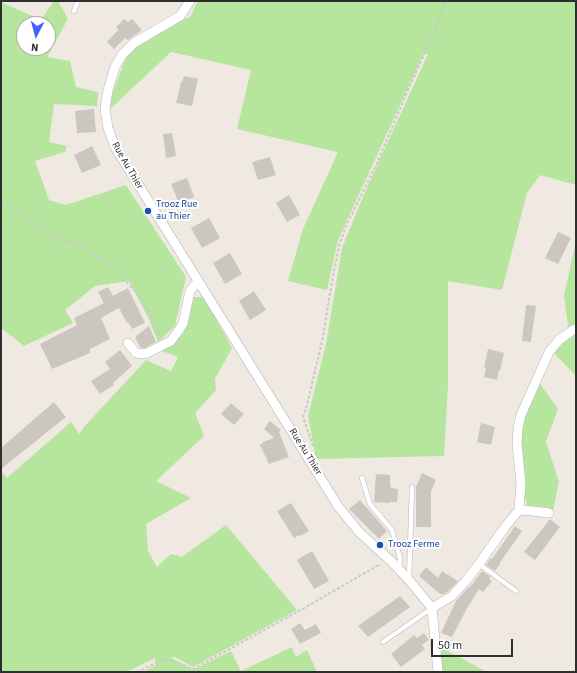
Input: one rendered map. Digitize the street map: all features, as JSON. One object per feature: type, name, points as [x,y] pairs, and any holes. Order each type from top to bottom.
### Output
[{"type":"street","name":"Rue Au Thier","points":[[190,1],[180,16],[134,43],[122,55],[115,67],[108,90],[105,109],[108,128],[115,147],[338,506],[359,532],[392,562],[432,608]]},
{"type":"street","points":[[128,343],[136,353],[145,354],[171,341],[183,324],[190,292],[198,281]]},
{"type":"street","points":[[438,672],[432,608],[452,596],[465,582],[480,564],[504,527],[518,510],[521,484],[517,443],[521,415],[549,352],[559,340],[576,329]]},
{"type":"street","points":[[518,510],[549,513]]},
{"type":"lane","points":[[74,11],[78,1]]},
{"type":"lane","points":[[362,478],[370,504],[392,530],[400,558],[399,570]]},
{"type":"lane","points":[[409,580],[412,487]]},
{"type":"lane","points":[[480,564],[516,591]]},
{"type":"lane","points":[[383,642],[432,608]]},
{"type":"path","points":[[303,416],[324,337],[331,287],[339,246],[345,228],[377,163],[433,35],[446,1]]},
{"type":"path","points":[[1,205],[19,212],[52,238],[80,245],[117,271],[146,304],[163,345]]},
{"type":"path","points":[[137,672],[160,661],[172,660],[193,669],[377,566],[392,562]]},
{"type":"green space","points":[[54,1],[58,1],[68,19],[56,41],[56,16],[44,16]]},
{"type":"green space","points":[[198,1],[576,1],[576,185],[540,175],[527,193],[502,290],[448,281],[448,385],[444,456],[316,459],[308,416],[326,344],[342,248],[365,192],[428,54],[424,53],[338,240],[327,290],[288,281],[303,229],[338,152],[237,129],[251,70],[171,52],[110,109],[110,101],[128,51],[169,25],[190,17]]},
{"type":"green space","points":[[1,2],[32,16],[16,16],[16,56],[48,56],[70,61],[76,87],[98,92],[97,106],[54,104],[49,142],[67,146],[65,152],[35,161],[49,200],[66,205],[126,185],[186,277],[175,326],[158,342],[149,319],[129,281],[95,286],[65,310],[73,323],[24,346],[1,328]]},
{"type":"green space","points":[[576,240],[576,376],[554,353],[568,326],[564,296]]},
{"type":"green space","points":[[193,297],[204,297],[232,348],[215,379],[216,390],[195,413],[204,436],[156,481],[191,498],[146,524],[148,551],[157,567],[171,554],[182,557],[226,525],[297,610],[193,667],[175,657],[171,658],[193,670],[231,651],[241,671],[292,647],[296,657],[307,650],[317,672],[143,672],[156,665],[155,658],[127,672],[1,672],[1,471],[7,478],[71,422],[79,434],[146,360],[171,371],[178,357],[162,351],[183,334]]},
{"type":"green space","points":[[538,381],[558,409],[546,442],[559,482],[553,511],[549,508],[528,507],[514,460],[518,425]]},
{"type":"green space","points":[[440,647],[487,672],[441,672]]},
{"type":"building","points":[[124,19],[128,22],[132,19],[142,30],[128,40],[125,38],[114,49],[107,42],[118,30],[116,27]]},
{"type":"building","points":[[184,76],[198,79],[192,106],[176,103]]},
{"type":"building","points":[[94,109],[96,132],[77,133],[75,111]]},
{"type":"building","points":[[172,133],[176,156],[166,158],[163,134]]},
{"type":"building","points":[[92,146],[101,165],[82,173],[74,155]]},
{"type":"building","points":[[270,157],[276,175],[258,180],[252,162]]},
{"type":"building","points":[[187,178],[194,197],[179,203],[171,184]]},
{"type":"building","points":[[289,195],[300,215],[287,222],[276,203]]},
{"type":"building","points":[[209,218],[220,238],[202,248],[191,228]]},
{"type":"building","points":[[558,232],[571,238],[558,264],[545,258]]},
{"type":"building","points":[[230,253],[242,274],[225,284],[213,263]]},
{"type":"building","points":[[108,287],[113,296],[128,288],[145,323],[132,329],[119,308],[101,318],[110,339],[90,349],[90,353],[52,369],[40,344],[77,325],[74,318],[104,303],[98,292]]},
{"type":"building","points":[[254,291],[266,310],[250,320],[239,301]]},
{"type":"building","points":[[526,305],[536,306],[531,342],[522,341]]},
{"type":"building","points":[[149,326],[156,342],[144,348],[140,347],[136,336]]},
{"type":"building","points":[[488,349],[504,353],[497,380],[484,377],[486,368],[484,367]]},
{"type":"building","points":[[120,350],[132,366],[113,383],[114,385],[100,394],[91,381],[110,369],[105,362]]},
{"type":"building","points":[[54,402],[66,417],[1,469],[1,448]]},
{"type":"building","points":[[231,403],[244,414],[234,425],[221,414]]},
{"type":"building","points":[[270,421],[281,430],[279,432],[289,457],[269,464],[260,445],[263,442],[274,438],[264,429]]},
{"type":"building","points":[[481,423],[495,427],[491,445],[477,442]]},
{"type":"building","points":[[422,473],[436,480],[431,491],[431,527],[416,527],[416,487]]},
{"type":"building","points":[[376,474],[390,475],[391,488],[398,489],[397,502],[374,502]]},
{"type":"building","points":[[360,500],[387,531],[379,539],[349,509]]},
{"type":"building","points":[[291,503],[309,531],[294,538],[277,511]]},
{"type":"building","points":[[550,519],[560,527],[535,560],[524,552]]},
{"type":"building","points":[[515,526],[522,531],[495,571],[486,565],[491,558],[492,559]]},
{"type":"building","points":[[312,551],[329,581],[314,589],[297,560]]},
{"type":"building","points":[[426,567],[438,578],[442,571],[458,581],[444,594],[440,594],[419,576]]},
{"type":"building","points":[[482,571],[491,577],[489,579],[492,581],[483,592],[479,589],[452,637],[441,633],[456,601],[470,587]]},
{"type":"building","points":[[400,596],[410,607],[368,637],[358,626]]},
{"type":"building","points":[[300,623],[305,630],[316,624],[321,633],[300,644],[291,629]]},
{"type":"building","points":[[424,633],[429,640],[422,645],[425,649],[401,667],[391,654],[414,635],[417,638]]},
{"type":"place","name":"Trooz Rue au Thier","points":[[148,211]]},
{"type":"place","name":"Trooz Ferme","points":[[380,545]]}]
